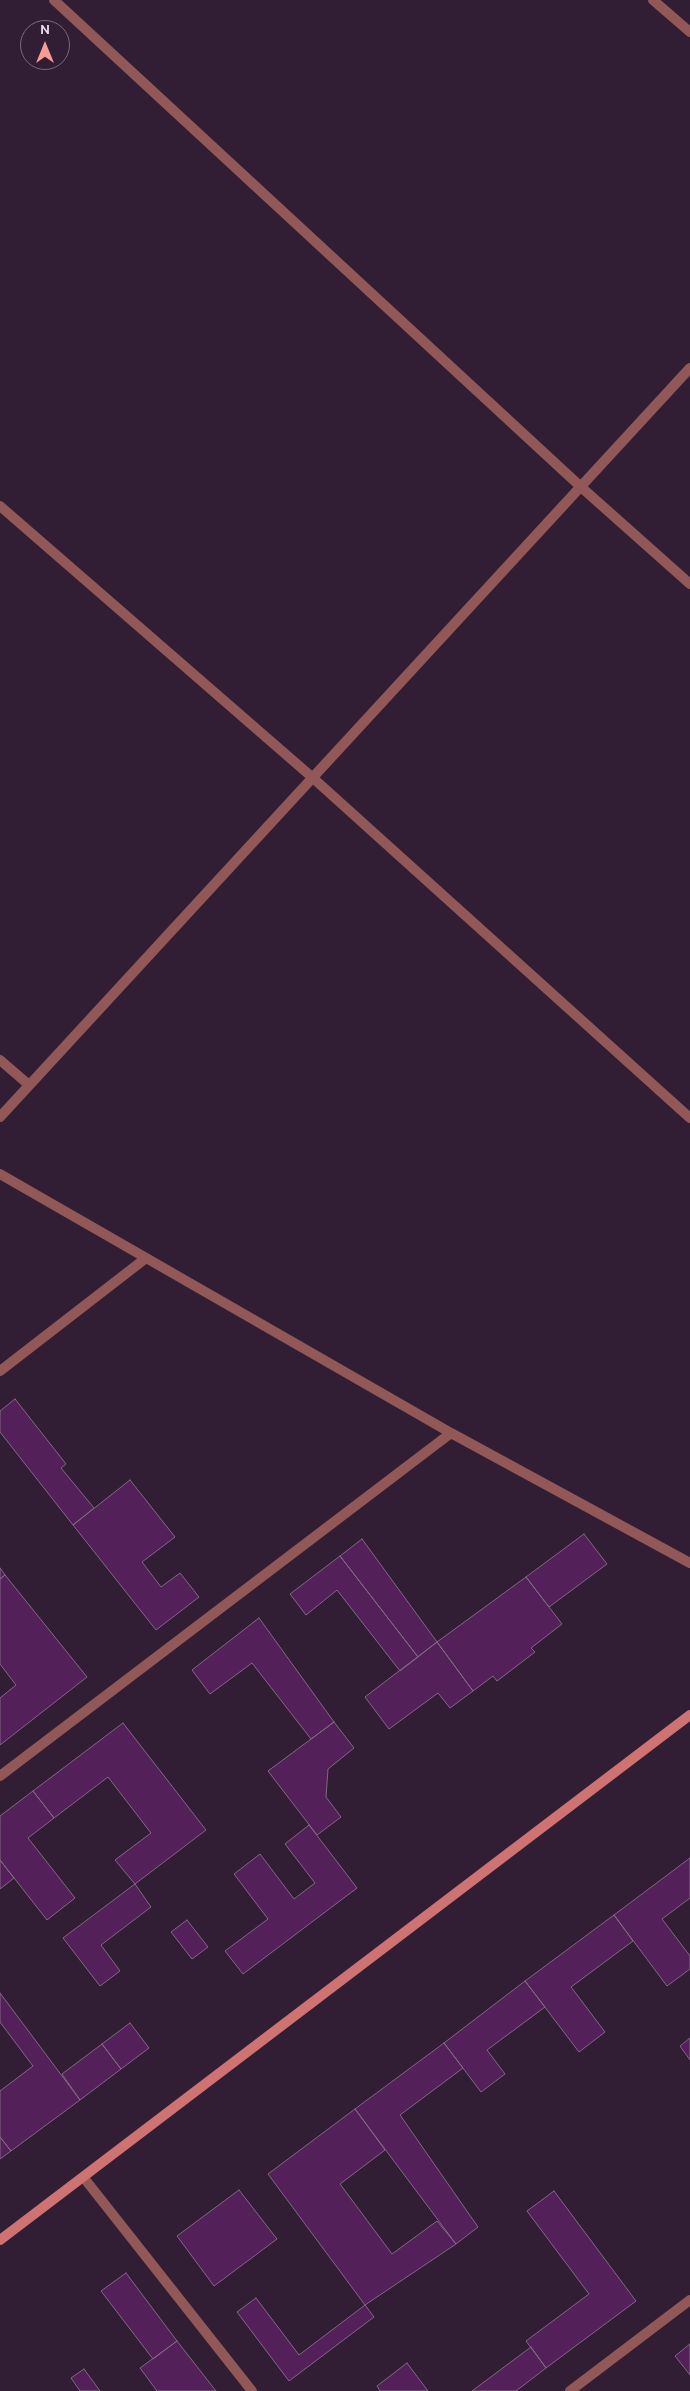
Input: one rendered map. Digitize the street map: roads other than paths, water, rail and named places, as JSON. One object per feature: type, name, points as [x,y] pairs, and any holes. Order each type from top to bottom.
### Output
[{"type":"street","points":[[54,0],[581,487],[690,584]]},
{"type":"street","points":[[653,0],[690,32]]},
{"type":"street","points":[[0,1117],[690,368]]},
{"type":"street","points":[[0,506],[313,778],[690,1118]]},
{"type":"street","points":[[0,1060],[29,1085]]},
{"type":"street","points":[[0,1174],[451,1433],[690,1563]]},
{"type":"street","points":[[0,1371],[146,1258]]},
{"type":"street","points":[[0,1776],[451,1433]]},
{"type":"street","points":[[0,2240],[84,2178],[690,1715]]},
{"type":"street","points":[[84,2178],[252,2391]]},
{"type":"street","points":[[570,2391],[690,2300]]}]
